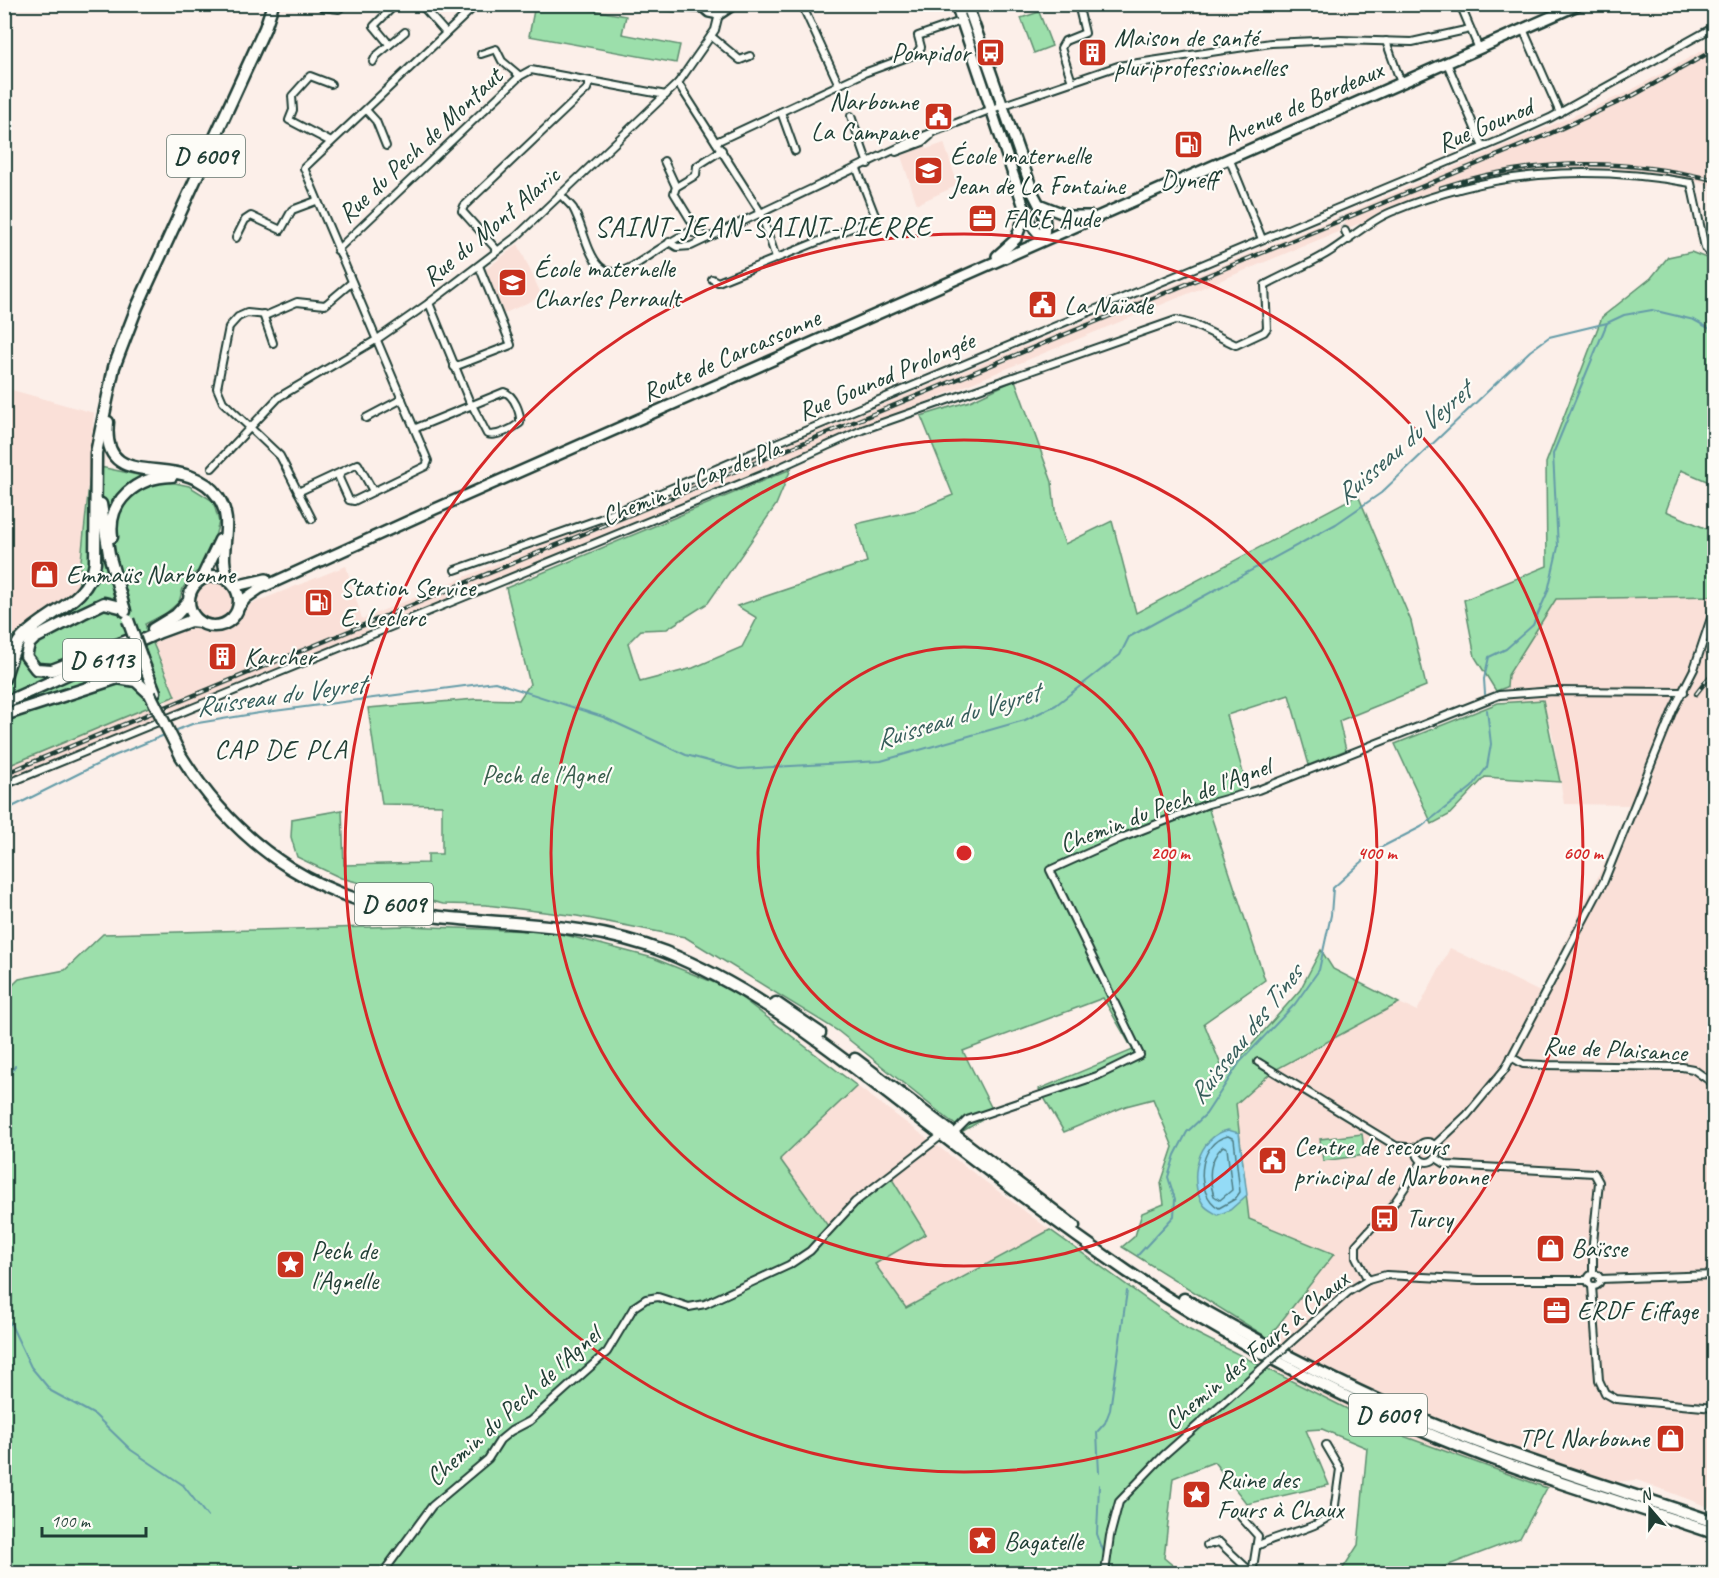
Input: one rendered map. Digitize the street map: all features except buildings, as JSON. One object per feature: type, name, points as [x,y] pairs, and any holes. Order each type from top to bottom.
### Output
[{"type":"main road","name":"D 6009","points":[[273,4],[260,38],[137,307],[114,367],[102,429],[99,474],[102,513],[124,608],[152,693],[198,784],[226,816],[269,854],[301,875],[339,895],[409,913],[579,929],[635,942],[691,964],[754,997],[818,1040],[1091,1239],[1211,1315],[1329,1377],[1481,1443],[1698,1516],[1713,1527]]},
{"type":"main road","points":[[654,4],[701,6],[719,14],[734,4]]},
{"type":"main road","name":"Avenue de Bordeaux","points":[[1043,239],[1580,4]]},
{"type":"main road","points":[[968,7],[1034,195],[1041,205],[1046,221],[1043,239]]},
{"type":"main road","points":[[958,13],[1031,227],[1043,239]]},
{"type":"main road","points":[[1007,152],[1018,148]]},
{"type":"main road","points":[[1041,205],[1058,213],[1079,218],[1120,206]]},
{"type":"main road","points":[[984,266],[1016,239],[1026,212]]},
{"type":"main road","name":"Route de Carcassonne","points":[[232,583],[260,582],[435,508],[1043,239]]},
{"type":"main road","points":[[137,307],[115,384],[107,431],[109,447],[124,465],[138,470],[174,471],[191,475],[211,488],[218,497],[225,514],[228,530],[222,562],[240,600],[233,618],[221,625],[206,625],[200,622],[188,603],[191,589],[202,578],[218,548],[225,514]]},
{"type":"main road","points":[[4,679],[12,654],[22,637],[72,602],[91,580],[95,564],[96,453],[102,429]]},
{"type":"main road","points":[[127,641],[52,670],[36,669],[26,656],[28,644],[35,638],[83,613],[105,603],[124,608],[112,533],[114,508],[124,495],[140,483],[167,476],[191,475]]},
{"type":"main road","name":"Route de Carcassonne","points":[[239,607],[259,589],[435,508]]},
{"type":"main road","points":[[202,578],[216,575],[232,583]]},
{"type":"main road","name":"D 6113","points":[[4,696],[165,622],[188,603]]},
{"type":"main road","name":"D 6113","points":[[4,703],[171,628],[190,621],[200,622]]},
{"type":"main road","points":[[4,715],[118,678],[136,681],[152,693]]},
{"type":"main road","name":"D 6009","points":[[182,755],[244,827],[279,854],[341,889],[377,901],[439,911],[581,924],[636,937],[674,950],[728,975],[786,1010],[948,1135],[1042,1212],[1133,1276],[1293,1370],[1442,1439],[1713,1527]]},
{"type":"street","points":[[322,7],[339,9],[344,4]]},
{"type":"street","points":[[389,44],[374,26],[396,4]]},
{"type":"street","points":[[414,4],[424,6],[446,33]]},
{"type":"street","points":[[341,472],[339,478],[349,500],[354,501],[426,466],[428,461],[416,428],[316,201],[304,168],[477,4]]},
{"type":"street","points":[[716,142],[839,85],[916,54],[921,47],[918,36],[968,7],[981,4]]},
{"type":"street","points":[[1072,82],[1061,48],[1065,41],[1085,33],[1078,4]]},
{"type":"street","points":[[1460,4],[1479,49]]},
{"type":"street","points":[[802,5],[839,85]]},
{"type":"street","name":"Rue du Mont Alaric","points":[[213,468],[279,397],[376,340],[516,237],[678,82],[711,36],[717,25],[719,14]]},
{"type":"street","name":"Rue Gounod","points":[[1262,239],[1336,210],[1560,113],[1714,27]]},
{"type":"street","points":[[669,242],[677,247],[691,246],[868,164],[903,145],[1003,105],[1135,62],[1271,43],[1427,40],[1470,28]]},
{"type":"street","points":[[1523,29],[1560,113]]},
{"type":"street","points":[[373,62],[376,56],[405,32]]},
{"type":"street","points":[[711,36],[740,60],[750,56]]},
{"type":"street","points":[[1386,41],[1401,83]]},
{"type":"street","points":[[481,54],[496,48],[502,61],[520,76]]},
{"type":"street","points":[[1447,63],[1483,147]]},
{"type":"street","name":"Rue du Pech de Montaut","points":[[337,250],[520,76],[531,70],[590,81]]},
{"type":"street","points":[[331,84],[310,76],[292,96],[293,110],[289,120],[331,142]]},
{"type":"street","points":[[497,250],[462,210],[464,206],[587,89],[590,81],[666,95]]},
{"type":"street","points":[[678,82],[761,213],[776,258]]},
{"type":"street","points":[[366,110],[376,121],[386,146]]},
{"type":"street","points":[[781,112],[795,151]]},
{"type":"street","points":[[851,116],[868,164]]},
{"type":"street","points":[[694,233],[693,224],[674,193],[676,187],[696,174],[697,166],[722,150]]},
{"type":"street","points":[[1229,158],[1262,239]]},
{"type":"street","points":[[664,161],[676,187]]},
{"type":"street","points":[[712,279],[718,282],[876,218],[857,169]]},
{"type":"street","points":[[1345,231],[1349,240],[1390,213],[1438,196],[1505,178],[1579,171],[1691,183],[1706,248],[1714,258]]},
{"type":"street","points":[[560,194],[573,208],[593,257],[604,271],[621,272],[689,232],[709,237]]},
{"type":"street","points":[[236,238],[245,220],[251,216],[281,230],[292,210],[316,201]]},
{"type":"street","points":[[1336,210],[1339,217]]},
{"type":"street","name":"Rue Gounod Prolongée","points":[[455,570],[600,519],[1262,239]]},
{"type":"street","name":"Chemin du Cap de Pla","points":[[4,785],[774,470],[862,430],[965,393],[1176,320],[1195,325],[1236,345],[1267,328],[1265,285],[1349,240]]},
{"type":"street","points":[[454,367],[512,345],[479,266]]},
{"type":"street","points":[[312,519],[280,456],[223,402],[217,388],[229,327],[238,317],[247,313],[263,314],[297,302],[325,305],[351,282]]},
{"type":"street","points":[[416,428],[472,405],[504,392],[508,393],[521,418],[520,423],[492,436],[487,434],[472,405],[454,367],[429,303]]},
{"type":"street","points":[[263,314],[273,344]]},
{"type":"street","points":[[366,418],[402,399]]},
{"type":"street","points":[[298,492],[358,464],[373,491]]},
{"type":"street","points":[[1436,1158],[1435,1145],[1494,1085],[1511,1058],[1604,881],[1673,710],[1684,692],[1714,609]]},
{"type":"street","name":"Chemin du Pech de l'Agnel","points":[[382,1574],[432,1506],[488,1459],[505,1435],[531,1421],[607,1352],[634,1306],[646,1299],[658,1297],[689,1307],[705,1304],[789,1265],[810,1251],[855,1202],[967,1120],[1097,1076],[1140,1055],[1050,870],[1129,835],[1208,804],[1258,790],[1499,695],[1554,691],[1684,692]]},
{"type":"street","name":"Rue de Plaisance","points":[[1511,1058],[1523,1064],[1682,1067],[1693,1069],[1714,1084]]},
{"type":"street","points":[[1258,1062],[1396,1146],[1417,1148],[1423,1143],[1435,1145]]},
{"type":"street","points":[[1417,1148],[1417,1156],[1422,1162],[1432,1162],[1436,1158]]},
{"type":"street","points":[[1368,1280],[1400,1274],[1479,1280],[1587,1280],[1593,1274],[1593,1243],[1599,1182],[1594,1173],[1447,1165],[1436,1158]]},
{"type":"street","name":"Chemin des Fours à Chaux","points":[[1106,1572],[1119,1502],[1170,1449],[1348,1292],[1368,1280],[1356,1257],[1356,1245],[1395,1202],[1422,1162]]},
{"type":"street","points":[[1593,1274],[1600,1279],[1714,1275]]},
{"type":"street","points":[[1593,1286],[1599,1284],[1600,1279]]},
{"type":"street","points":[[1587,1280],[1593,1286],[1599,1380],[1605,1393],[1616,1399],[1714,1408]]},
{"type":"street","points":[[1259,1545],[1290,1531],[1318,1525],[1334,1512],[1340,1469],[1326,1445]]},
{"type":"street","points":[[1207,1545],[1219,1542],[1252,1573],[1259,1545],[1256,1530],[1241,1517]]},
{"type":"shaded area","points":[[1714,44],[1714,186],[1690,180],[1567,168],[1473,183],[1347,228],[1343,215],[1626,93]]},
{"type":"shaded area","name":"École maternelle Jean de La Fontaine","points":[[944,143],[958,185],[917,204],[901,156],[925,146],[927,149]]},
{"type":"shaded area","points":[[1336,218],[1340,231],[172,713],[166,699],[175,695],[145,624],[165,614],[179,602],[183,588],[192,575],[207,565],[239,579],[251,604],[346,566],[362,619]]},
{"type":"shaded area","name":"École maternelle Charles Perrault","points":[[518,244],[542,296],[503,314],[485,270]]},
{"type":"shaded area","points":[[5,388],[94,413],[79,589],[12,637],[5,653]]},
{"type":"shaded area","points":[[1714,596],[1714,1509],[1637,1480],[1547,1488],[1395,1433],[1252,1359],[1333,1254],[1249,1219],[1236,1104],[1273,1071],[1399,1003],[1417,1011],[1450,948],[1540,992],[1634,805],[1564,804],[1553,737],[1543,700],[1506,703],[1508,675],[1556,599]]},
{"type":"shaded area","points":[[150,706],[156,719],[5,782],[5,767]]},
{"type":"shaded area","points":[[857,1086],[1050,1230],[906,1309],[875,1264],[889,1177],[830,1230],[780,1159]]},
{"type":"green space","points":[[535,5],[565,5],[626,16],[622,34],[680,45],[676,63],[529,36]]},
{"type":"green space","points":[[1039,12],[1052,46],[1034,53],[1021,18]]},
{"type":"green space","points":[[1691,252],[1714,261],[1714,484],[1681,470],[1666,511],[1714,532],[1714,596],[1556,599],[1508,675],[1507,687],[1496,691],[1475,657],[1464,600],[1547,566],[1546,463],[1602,317],[1651,278],[1668,257]]},
{"type":"green space","name":"Pech de l'Agnel","points":[[1015,380],[1052,482],[1056,519],[1065,544],[1112,521],[1136,613],[1358,495],[1411,621],[1426,686],[1339,721],[1346,750],[1309,765],[1289,695],[1227,715],[1248,791],[1208,807],[1265,980],[1204,1023],[1225,1075],[1300,990],[1321,950],[1333,969],[1399,1003],[1273,1071],[1236,1104],[1249,1219],[1334,1254],[1268,1338],[1122,1247],[1135,1236],[1142,1213],[1164,1204],[1161,1183],[1173,1147],[1153,1099],[1126,1106],[1064,1132],[1039,1089],[1133,1050],[1103,998],[963,1051],[994,1113],[963,1131],[838,1031],[685,937],[577,916],[486,905],[443,904],[341,878],[297,857],[291,837],[292,819],[342,810],[344,865],[428,863],[428,854],[442,854],[442,805],[382,804],[368,708],[476,699],[519,700],[530,684],[506,588],[791,469],[776,505],[708,603],[667,629],[641,630],[628,643],[640,682],[693,668],[742,647],[757,618],[737,606],[867,562],[856,524],[917,510],[953,495],[921,416],[970,401]]},
{"type":"green space","points":[[91,465],[189,486],[213,501],[219,522],[207,565],[192,575],[183,588],[179,602],[165,614],[145,624],[175,696],[5,767],[5,653],[12,637],[78,589]]},
{"type":"green space","points":[[1543,700],[1560,782],[1485,777],[1449,815],[1432,824],[1395,744],[1498,703]]},
{"type":"green space","points":[[407,926],[554,932],[653,958],[730,989],[857,1086],[780,1159],[830,1229],[890,1176],[926,1234],[875,1264],[906,1308],[1050,1230],[1188,1329],[1395,1433],[1547,1488],[1520,1538],[1433,1571],[1340,1573],[1358,1545],[1367,1448],[1322,1429],[1306,1430],[1329,1485],[1247,1504],[1214,1462],[1173,1478],[1164,1558],[1182,1573],[5,1573],[4,994],[19,979],[65,970],[103,934]]},
{"type":"green space","points":[[1362,1134],[1365,1155],[1323,1161],[1320,1139]]},
{"type":"water","points":[[1228,1130],[1239,1133],[1247,1195],[1230,1210],[1218,1215],[1203,1204],[1198,1194],[1196,1172],[1198,1160],[1209,1141]]},
{"type":"waterway","name":"Ruisseau du Veyret","points":[[172,732],[192,724],[259,713],[495,682],[603,717],[686,755],[739,769],[881,761],[1025,720],[1056,705],[1120,655],[1129,637],[1336,524],[1381,493],[1530,351],[1549,337],[1607,323],[1624,315],[1652,310],[1694,320],[1714,331]]},
{"type":"waterway","name":"Ruisseau des Tines","points":[[1485,694],[1484,679],[1489,657],[1506,649],[1533,625],[1548,591],[1558,547],[1553,454],[1607,323]]},
{"type":"waterway","name":"Ruisseau des Tines","points":[[1138,1255],[1174,1216],[1175,1199],[1168,1177],[1175,1155],[1187,1132],[1206,1114],[1240,1062],[1295,1004],[1319,970],[1331,915],[1333,888],[1374,851],[1421,827],[1472,787],[1487,767],[1491,744],[1487,710]]},
{"type":"waterway","name":"Ruisseau du Veyret","points":[[4,811],[114,756],[167,734]]},
{"type":"waterway","points":[[4,1087],[15,1066]]},
{"type":"waterway","name":"Ruisseau des Tines","points":[[1099,1473],[1097,1432],[1105,1423],[1110,1410],[1127,1291]]},
{"type":"waterway","points":[[4,1310],[31,1367],[51,1391],[95,1415],[131,1450],[183,1485],[207,1516]]},
{"type":"waterway","name":"Ruisseau des Tines","points":[[1099,1485],[1097,1534],[1105,1556]]},
{"type":"waterway","name":"Ruisseau des Tines","points":[[1108,1564],[1115,1574]]},
{"type":"tunnel","points":[[1339,217],[1345,231]]},
{"type":"railway","points":[[4,774],[1549,134],[1634,95],[1714,50]]},
{"type":"railway","points":[[1440,188],[1508,171],[1576,164],[1645,167],[1714,180]]},
{"type":"railway","points":[[1696,694],[1714,671]]},
{"type":"place","name":"Pompidor","points":[[991,52]]},
{"type":"place","name":"Maison de santé pluriprofessionnelles","points":[[1093,52]]},
{"type":"place","name":"Narbonne La Campane","points":[[939,116]]},
{"type":"place","name":"Dyneff","points":[[1189,145]]},
{"type":"place","name":"École maternelle Jean de La Fontaine","points":[[929,170]]},
{"type":"place","name":"FACE Aude","points":[[982,218]]},
{"type":"place","name":"École maternelle Charles Perrault","points":[[513,283]]},
{"type":"place","name":"La Naïade","points":[[1043,305]]},
{"type":"place","name":"Emmaüs Narbonne","points":[[45,574]]},
{"type":"place","name":"Station Service E. Leclerc","points":[[319,602]]},
{"type":"place","name":"Karcher","points":[[223,656]]},
{"type":"place","name":"Centre de secours principal de Narbonne","points":[[1273,1161]]},
{"type":"place","name":"Turcy","points":[[1385,1218]]},
{"type":"place","name":"Baïsse","points":[[1550,1248]]},
{"type":"place","name":"Pech de l'Agnelle","points":[[290,1265]]},
{"type":"place","name":"ERDF Eiffage","points":[[1556,1310]]},
{"type":"place","name":"TPL Narbonne","points":[[1670,1438]]},
{"type":"place","name":"Ruine des Fours à Chaux","points":[[1196,1494]]},
{"type":"place","name":"Bagatelle","points":[[983,1541]]},
{"type":"district","name":"SAINT-JEAN-SAINT-PIERRE","points":[[763,226]]},
{"type":"district","name":"CAP DE PLA","points":[[281,749]]}]
